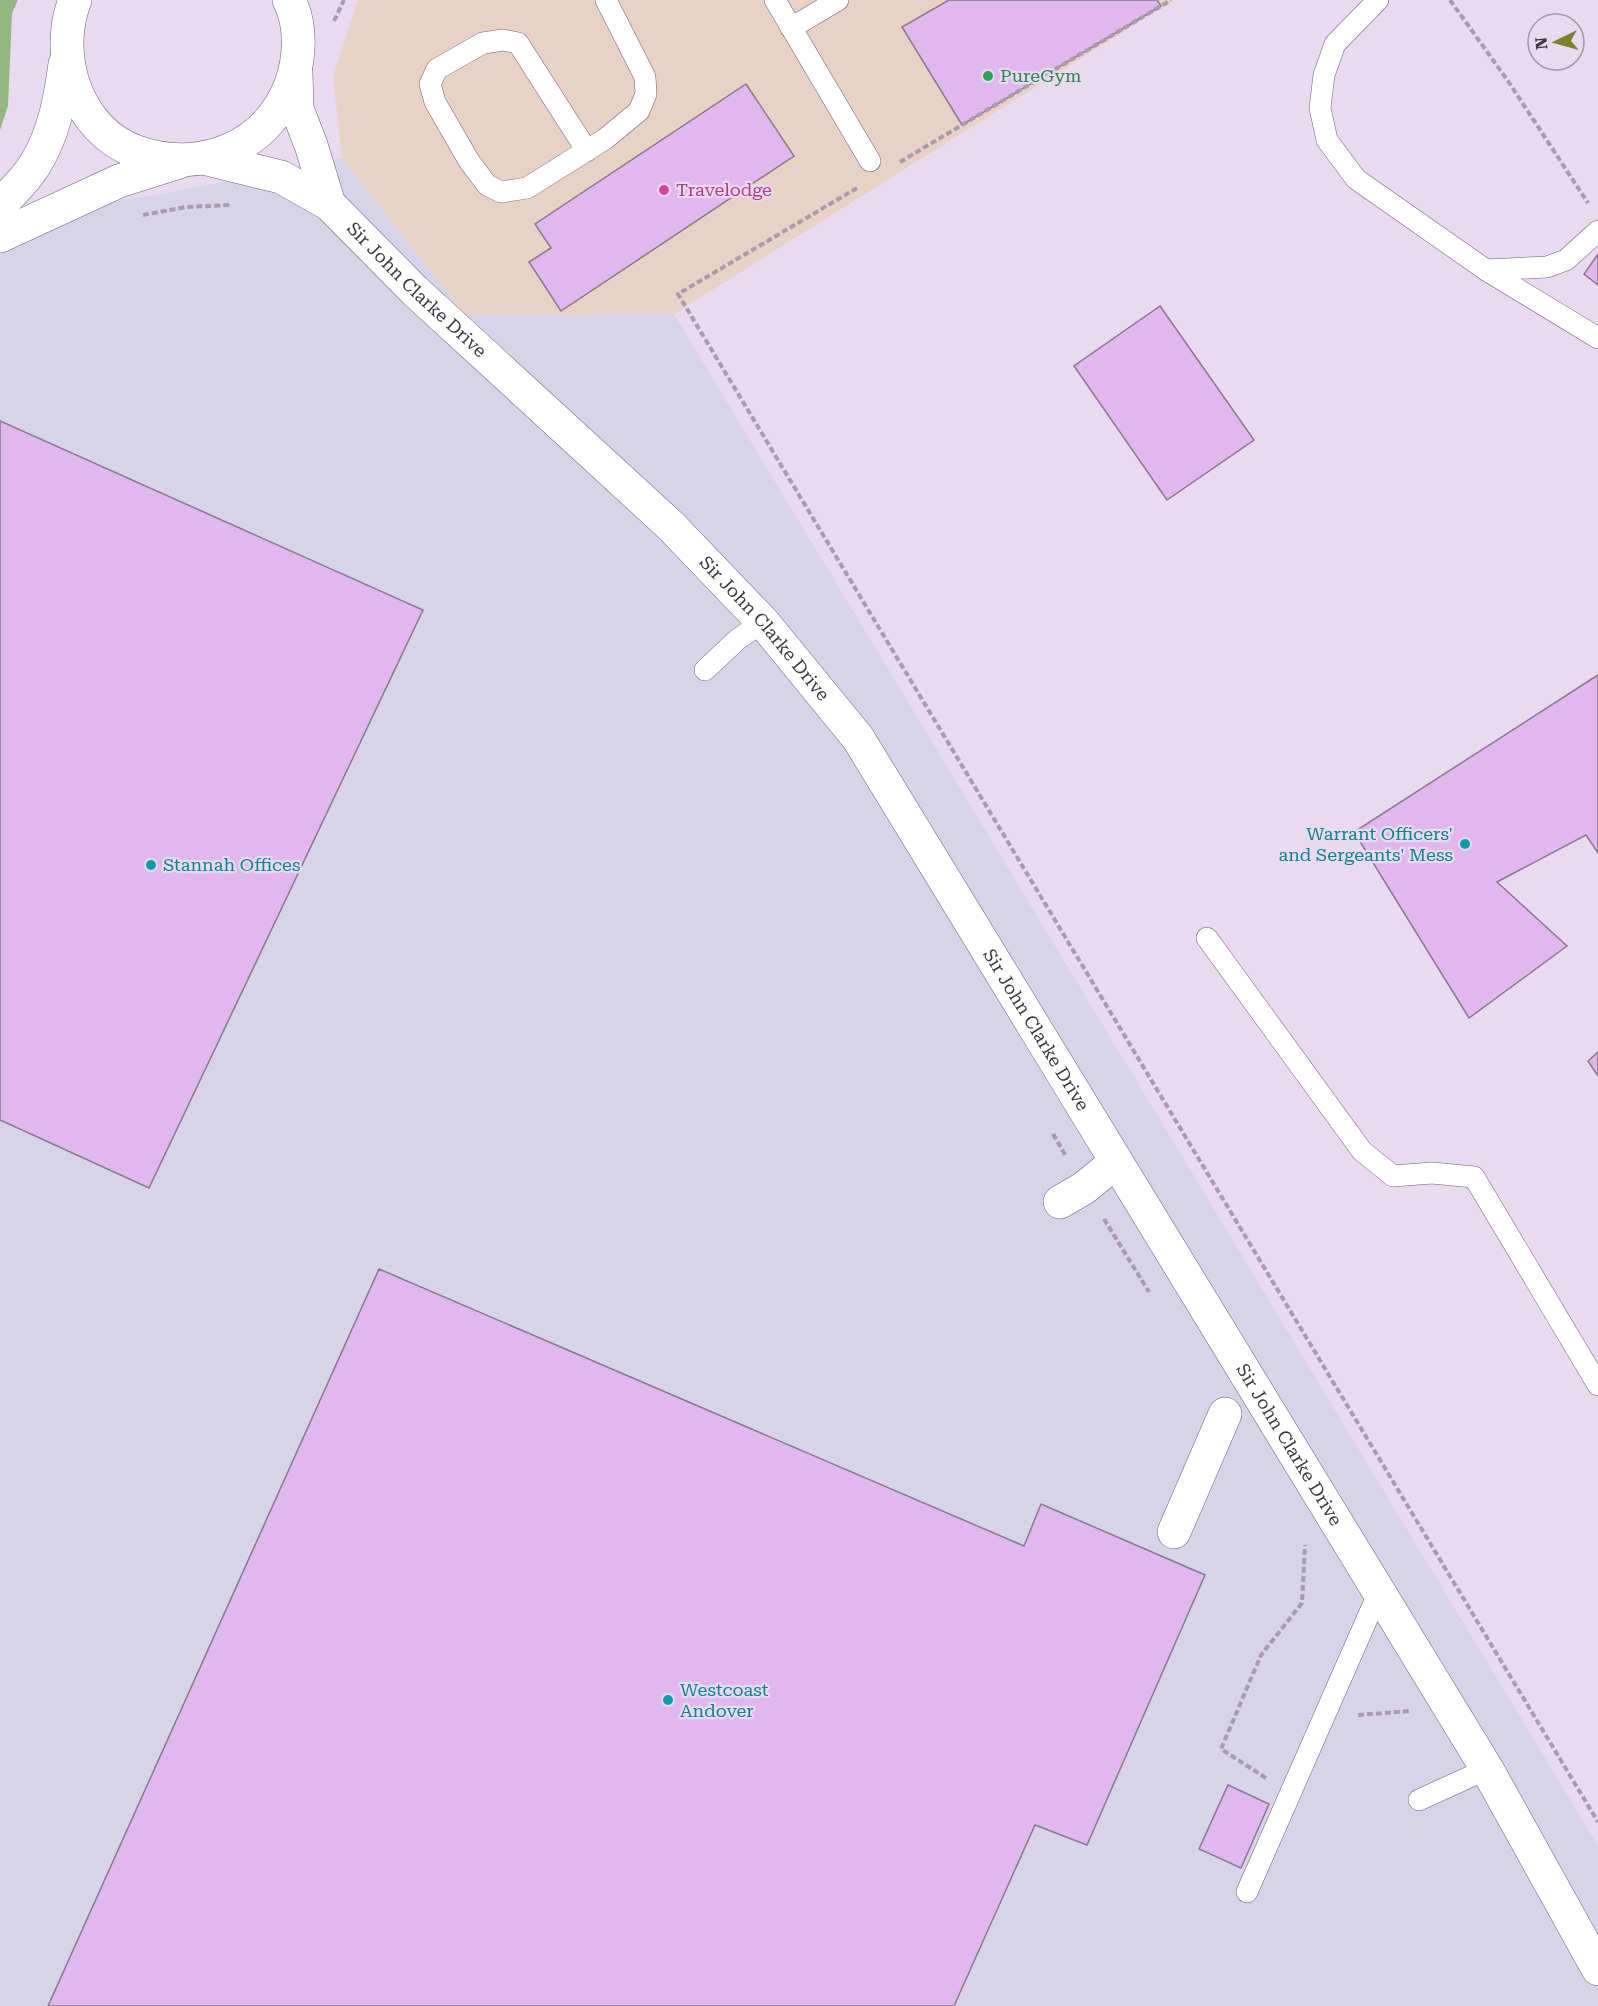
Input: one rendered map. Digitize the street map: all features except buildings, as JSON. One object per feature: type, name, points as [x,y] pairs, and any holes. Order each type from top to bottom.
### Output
[{"type":"street","points":[[75,0],[69,15],[66,37],[68,68],[76,92],[89,115],[105,132],[136,152],[172,160],[214,156],[242,144],[268,124],[285,100],[307,11],[320,0]]},
{"type":"street","points":[[289,0],[293,7],[297,56],[297,109],[329,204]]},
{"type":"street","points":[[0,205],[33,168],[47,141],[59,106],[67,49]]},
{"type":"street","points":[[0,236],[119,181],[194,159],[281,177],[329,204]]},
{"type":"street","name":"Sir John Clarke Drive","points":[[329,204],[415,291],[671,526],[763,622],[858,738],[1378,1594],[1487,1769],[1598,1969]]},
{"type":"street","points":[[1072,1195],[1116,1162]]},
{"type":"street","points":[[1174,1532],[1225,1414]]},
{"type":"lane","points":[[587,152],[518,43],[503,40],[483,43],[437,69],[430,84],[435,102],[469,160],[487,184],[501,192],[527,188],[587,152],[639,111],[645,94],[645,77],[606,0]]},
{"type":"lane","points":[[775,0],[870,160]]},
{"type":"lane","points":[[791,28],[838,0]]},
{"type":"lane","points":[[1378,0],[1335,44],[1324,75],[1320,108],[1327,140],[1356,179],[1486,270],[1598,338]]},
{"type":"lane","points":[[1486,270],[1547,267],[1566,260],[1596,222]]},
{"type":"lane","points":[[705,670],[738,639],[763,622]]},
{"type":"lane","points":[[1207,938],[1362,1151],[1393,1176],[1432,1173],[1474,1177],[1598,1385]]},
{"type":"lane","points":[[1248,1892],[1378,1594]]},
{"type":"lane","points":[[1419,1800],[1487,1769]]},
{"type":"path","points":[[891,168],[1171,0]]},
{"type":"path","points":[[1450,0],[1508,81],[1596,222]]},
{"type":"path","points":[[860,186],[678,294],[1598,1822]]},
{"type":"path","points":[[134,217],[186,207],[240,204]]},
{"type":"path","points":[[1049,1127],[1072,1195],[1152,1296]]},
{"type":"path","points":[[1291,1794],[1221,1749],[1261,1655],[1302,1603],[1305,1542]]},
{"type":"path","points":[[1353,1715],[1410,1711],[1416,1720]]},
{"type":"shaded area","points":[[358,0],[1174,0],[674,314],[465,315],[342,158],[333,77]]},
{"type":"shaded area","points":[[342,158],[465,315],[674,314],[1598,1846],[1598,2006],[0,2006],[0,219],[166,193]]},
{"type":"green space","points":[[0,0],[18,0],[12,13],[8,106],[0,130]]},
{"type":"place","name":"PureGym","points":[[988,76]]},
{"type":"place","name":"Travelodge","points":[[664,190]]},
{"type":"place","name":"Warrant Officers' and Sergeants' Mess","points":[[1465,844]]},
{"type":"place","name":"Stannah Offices","points":[[151,865]]},
{"type":"place","name":"Westcoast Andover","points":[[668,1700]]}]
